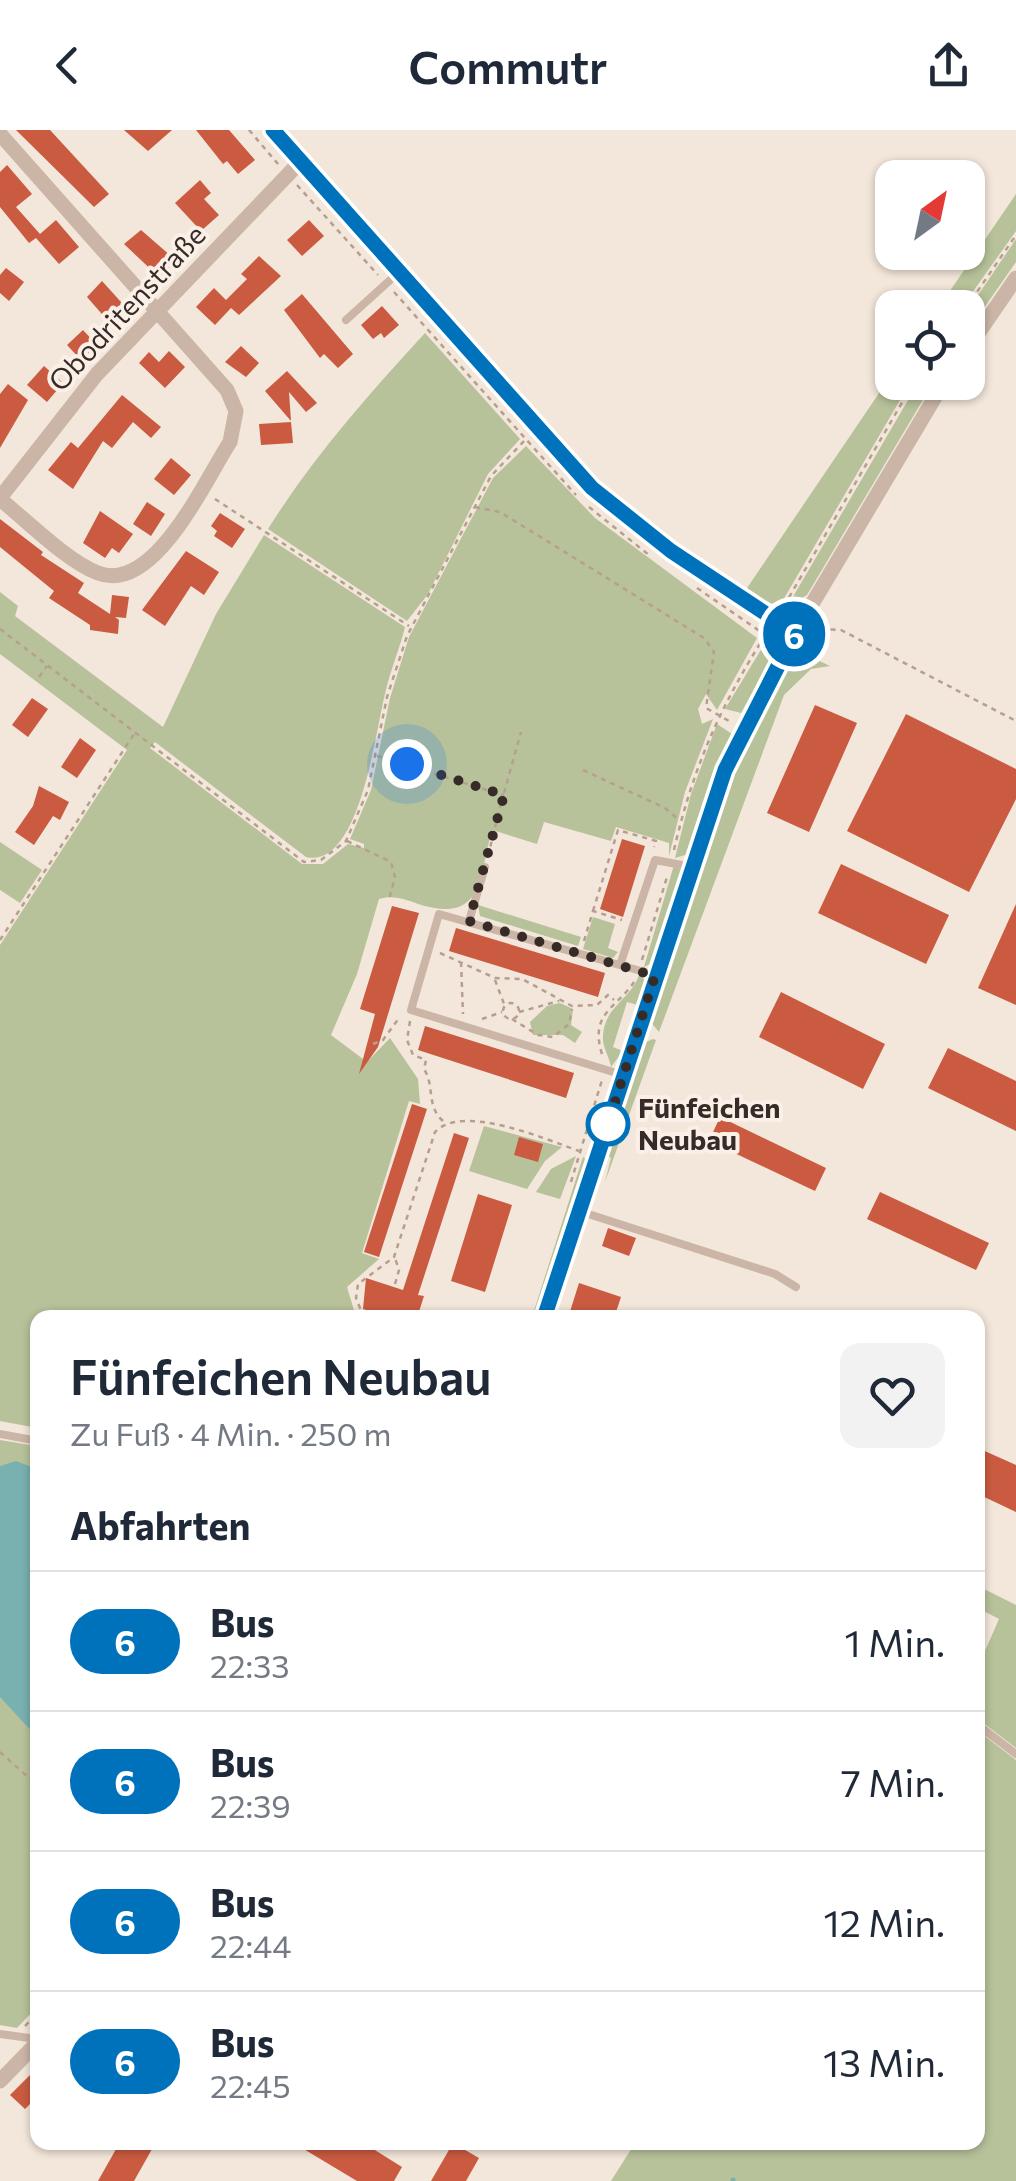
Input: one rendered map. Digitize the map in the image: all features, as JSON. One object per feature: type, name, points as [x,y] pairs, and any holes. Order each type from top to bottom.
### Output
[{"type":"street","points":[[274,130],[592,488],[671,551],[795,633]]},
{"type":"street","points":[[0,134],[227,390],[236,412],[230,442],[151,562],[134,573],[112,576],[91,570],[0,498]]},
{"type":"street","name":"Obodritenstraße","points":[[0,498],[70,404],[301,162]]},
{"type":"street","points":[[985,323],[1016,278]]},
{"type":"street","points":[[547,1310],[725,770],[795,633],[933,400]]},
{"type":"street","points":[[0,2081],[30,2049]]},
{"type":"lane","points":[[346,320],[399,272]]},
{"type":"lane","points":[[620,965],[654,860],[693,867]]},
{"type":"lane","points":[[469,921],[485,867]]},
{"type":"lane","points":[[624,1076],[411,1010],[439,914],[655,976]]},
{"type":"lane","points":[[579,1211],[776,1274],[796,1287]]},
{"type":"lane","points":[[0,1434],[30,1440]]},
{"type":"lane","points":[[985,1730],[1016,1754]]},
{"type":"lane","points":[[0,2034],[30,2038]]},
{"type":"path","points":[[978,290],[1016,235]]},
{"type":"path","points":[[0,628],[304,862],[321,860],[346,841],[368,790],[396,668],[411,627],[498,464],[525,440]]},
{"type":"path","points":[[200,489],[411,627]]},
{"type":"path","points":[[474,507],[500,512],[704,638],[714,652],[706,708],[717,716]]},
{"type":"path","points":[[808,645],[820,629],[841,630],[1016,721]]},
{"type":"path","points":[[39,677],[48,665]]},
{"type":"path","points":[[0,940],[135,732]]},
{"type":"path","points":[[485,867],[521,732]]},
{"type":"path","points":[[375,754],[391,763],[504,795]]},
{"type":"path","points":[[583,770],[665,808],[680,820]]},
{"type":"path","points":[[580,953],[618,830],[656,842],[654,860]]},
{"type":"path","points":[[346,841],[392,862],[395,877],[388,900]]},
{"type":"path","points":[[593,910],[633,924]]},
{"type":"path","points":[[582,918],[590,920]]},
{"type":"path","points":[[429,950],[461,960],[496,978],[522,979],[572,1006],[597,1005],[608,995],[615,1001]]},
{"type":"path","points":[[461,960],[466,1027],[493,1012],[503,1012],[538,1035],[553,1036],[568,1024],[572,1006]]},
{"type":"path","points":[[496,978],[494,984],[505,1006],[503,1012]]},
{"type":"path","points":[[512,1019],[519,1012],[560,1001]]},
{"type":"path","points":[[505,1006],[514,1004],[519,1012]]},
{"type":"path","points":[[373,1044],[383,1040],[397,1019],[411,1010]]},
{"type":"path","points":[[411,1010],[407,1040],[413,1055],[426,1060],[424,1069],[432,1081],[430,1097],[437,1117],[444,1122]]},
{"type":"path","points":[[361,1310],[356,1298],[358,1284],[394,1257],[436,1132],[444,1122],[462,1119],[500,1126],[581,1151]]},
{"type":"path","points":[[394,1257],[400,1270],[395,1284]]},
{"type":"path","points":[[0,1752],[30,1779]]},
{"type":"green space","points":[[1016,194],[1016,231],[974,290],[951,290],[964,270],[985,270],[985,239]]},
{"type":"green space","points":[[1016,239],[1016,262],[985,307],[985,290],[982,290]]},
{"type":"green space","points":[[425,333],[520,439],[488,474],[428,594],[407,621],[268,529],[322,452]]},
{"type":"green space","points":[[875,399],[900,400],[779,607],[745,591]]},
{"type":"green space","points":[[908,400],[923,400],[807,595],[787,607]]},
{"type":"green space","points":[[526,446],[595,518],[757,638],[717,710],[706,694],[698,709],[702,724],[713,719],[685,792],[669,856],[669,843],[616,827],[611,841],[544,822],[537,844],[492,830],[480,881],[466,903],[439,909],[398,898],[379,899],[357,974],[331,1035],[367,1062],[390,1038],[418,1079],[420,1104],[409,1101],[362,1253],[379,1259],[347,1287],[354,1310],[30,1310],[30,1427],[0,1421],[0,945],[127,750],[0,654],[0,592],[18,606],[15,616],[163,727],[216,614],[264,535],[405,627],[362,793],[340,842],[325,855],[306,857],[155,742],[150,748],[302,864],[323,864],[348,844],[364,848],[364,844],[350,839],[371,790],[390,698],[409,637],[493,478]]},
{"type":"green space","points":[[770,635],[771,659],[741,713],[725,709]]},
{"type":"green space","points":[[807,655],[830,666],[811,669],[784,695],[659,1032],[649,1020],[732,773],[785,663]]},
{"type":"green space","points":[[717,724],[732,734],[689,854],[675,858],[691,794]]},
{"type":"green space","points":[[0,842],[42,870],[20,903],[0,890]]},
{"type":"green space","points":[[674,865],[683,870],[652,963],[644,967]]},
{"type":"green space","points":[[478,905],[581,937],[578,946],[480,916]]},
{"type":"green space","points":[[593,917],[615,924],[608,948],[618,952],[613,958],[583,949]]},
{"type":"green space","points":[[639,975],[646,981],[638,1005],[627,1002],[613,1047],[623,1051],[611,1067],[604,1044],[605,1026]]},
{"type":"green space","points":[[560,1003],[573,1009],[571,1025],[582,1032],[575,1043],[563,1035],[533,1035],[530,1022],[547,1006]]},
{"type":"green space","points":[[656,1040],[605,1182],[611,1158],[606,1155],[641,1044]]},
{"type":"green space","points":[[484,1126],[562,1147],[545,1161],[527,1189],[469,1171]]},
{"type":"green space","points":[[576,1156],[560,1199],[536,1192],[551,1169]]},
{"type":"green space","points":[[583,1157],[587,1160],[538,1310],[534,1310]]},
{"type":"green space","points":[[0,1440],[30,1445],[30,1488],[0,1475]]},
{"type":"green space","points":[[985,1590],[1016,1605],[1016,1748],[985,1724],[985,1651],[999,1619],[985,1612]]},
{"type":"green space","points":[[0,1696],[30,1701],[30,2014],[17,2028],[0,2025]]},
{"type":"green space","points":[[985,1736],[1016,1760],[1016,2181],[611,2181],[631,2150],[985,2150]]},
{"type":"water","points":[[16,1461],[30,1466],[30,1729],[0,1697],[0,1466]]},
{"type":"building","points":[[16,130],[50,130],[109,194],[94,207]]},
{"type":"building","points":[[124,130],[172,130],[148,151]]},
{"type":"building","points":[[196,130],[229,130],[255,160],[238,174],[227,161],[223,164]]},
{"type":"building","points":[[7,165],[32,194],[16,207],[40,234],[56,220],[79,247],[59,264],[36,238],[29,243],[0,207],[0,172]]},
{"type":"building","points":[[200,180],[211,193],[204,199],[219,215],[201,231],[175,203]]},
{"type":"building","points":[[309,220],[324,236],[302,256],[287,240]]},
{"type":"building","points":[[141,230],[179,263],[161,279],[124,244]]},
{"type":"building","points":[[259,256],[281,276],[239,315],[231,308],[215,325],[196,307],[214,288],[226,300],[247,279],[241,274]]},
{"type":"building","points":[[6,268],[24,282],[9,301],[0,293],[0,275]]},
{"type":"building","points":[[102,281],[131,313],[115,329],[87,297]]},
{"type":"building","points":[[302,294],[353,354],[338,368],[324,354],[320,358],[284,310]]},
{"type":"building","points":[[382,306],[399,325],[384,338],[381,333],[373,339],[361,325]]},
{"type":"building","points":[[83,330],[97,345],[81,360],[67,345]]},
{"type":"building","points":[[241,346],[259,363],[246,377],[225,362]]},
{"type":"building","points":[[169,351],[185,367],[165,388],[139,363],[149,352],[159,362]]},
{"type":"building","points":[[44,366],[63,383],[47,402],[27,385]]},
{"type":"building","points":[[287,371],[317,403],[306,412],[289,392],[291,421],[265,391]]},
{"type":"building","points":[[8,384],[28,400],[0,448],[0,394]]},
{"type":"building","points":[[122,395],[161,427],[151,438],[133,422],[112,448],[103,441],[73,489],[48,470],[71,442],[78,448]]},
{"type":"building","points":[[291,422],[293,443],[261,445],[259,424]]},
{"type":"building","points":[[171,458],[191,475],[174,495],[154,479]]},
{"type":"building","points":[[147,502],[165,514],[151,536],[133,524]]},
{"type":"building","points":[[100,511],[133,534],[119,553],[112,548],[105,558],[83,543]]},
{"type":"building","points":[[220,513],[245,529],[232,548],[214,536],[217,531],[211,526]]},
{"type":"building","points":[[0,519],[43,552],[41,555],[84,583],[78,593],[110,614],[112,595],[129,597],[126,618],[115,617],[119,620],[118,634],[90,630],[90,625],[49,598],[54,591],[0,547]]},
{"type":"building","points":[[186,551],[219,572],[204,595],[191,586],[165,626],[142,610]]},
{"type":"building","points":[[32,698],[48,709],[28,737],[12,725]]},
{"type":"building","points":[[815,705],[857,723],[809,832],[767,813]]},
{"type":"building","points":[[906,714],[1016,769],[1016,799],[969,892],[847,831]]},
{"type":"building","points":[[80,738],[96,750],[77,778],[61,767]]},
{"type":"building","points":[[39,786],[69,802],[60,820],[53,816],[34,845],[15,832],[33,806]]},
{"type":"building","points":[[622,839],[645,846],[623,917],[600,909]]},
{"type":"building","points":[[841,864],[949,915],[926,964],[818,913]]},
{"type":"building","points":[[1016,904],[1016,1005],[978,988]]},
{"type":"building","points":[[392,906],[419,913],[378,1047],[359,1074],[375,1014],[360,1009]]},
{"type":"building","points":[[456,928],[605,973],[598,997],[449,951]]},
{"type":"building","points":[[781,992],[885,1044],[863,1089],[759,1037]]},
{"type":"building","points":[[425,1026],[574,1073],[566,1098],[418,1050]]},
{"type":"building","points":[[948,1048],[1016,1081],[1016,1131],[928,1088]]},
{"type":"building","points":[[412,1104],[427,1109],[379,1257],[364,1252]]},
{"type":"building","points":[[720,1117],[826,1168],[815,1191],[709,1141]]},
{"type":"building","points":[[454,1133],[469,1138],[418,1295],[424,1296],[420,1310],[363,1309],[366,1278],[403,1290]]},
{"type":"building","points":[[519,1137],[543,1144],[538,1162],[514,1155]]},
{"type":"building","points":[[880,1192],[989,1243],[976,1270],[867,1219]]},
{"type":"building","points":[[478,1194],[512,1205],[485,1292],[451,1281]]},
{"type":"building","points":[[608,1228],[636,1238],[629,1256],[602,1246]]},
{"type":"building","points":[[579,1283],[621,1297],[617,1310],[571,1310]]},
{"type":"building","points":[[985,1451],[1016,1465],[1016,1512],[985,1497]]},
{"type":"building","points":[[30,2075],[30,2104],[25,2109],[10,2095]]},
{"type":"building","points":[[115,2150],[151,2150],[134,2181],[98,2181]]},
{"type":"building","points":[[305,2150],[375,2150],[402,2167],[394,2181],[357,2181]]},
{"type":"building","points":[[449,2150],[465,2150],[479,2158],[466,2181],[431,2181]]},
{"type":"bus line","name":"6","points":[[273,130],[592,488],[671,551],[795,633],[748,718],[725,770],[547,1310]]},
{"type":"place","name":"Fünfeichen Neubau","points":[[608,1124]]},
{"type":"route","points":[[407,764],[504,795],[469,921],[655,976],[608,1124]]}]
